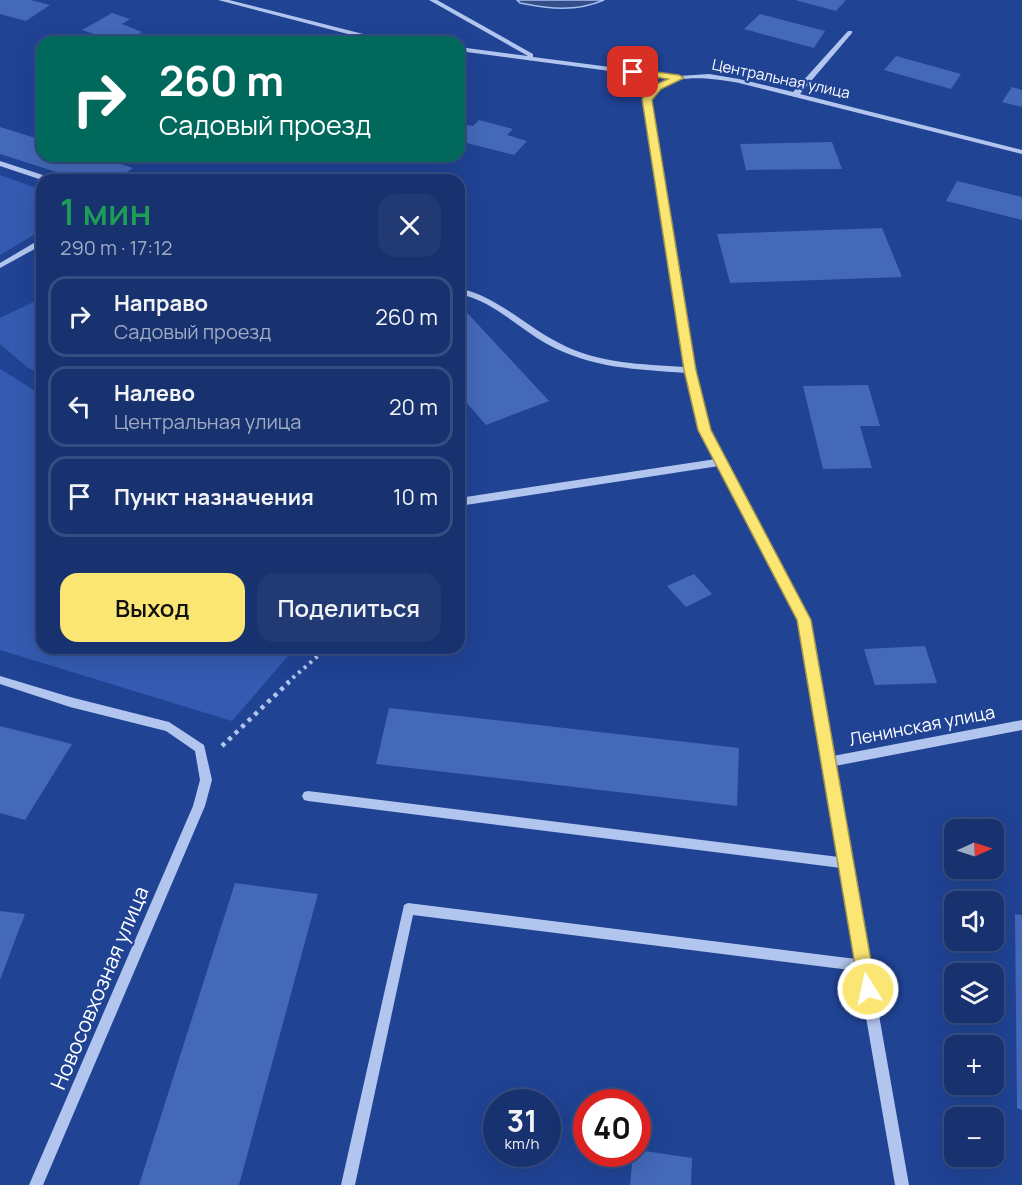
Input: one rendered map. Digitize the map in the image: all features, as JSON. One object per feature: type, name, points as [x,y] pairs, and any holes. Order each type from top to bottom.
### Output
[{"type":"street","points":[[221,0],[363,36]]},
{"type":"street","points":[[432,0],[539,60]]},
{"type":"street","points":[[795,95],[850,32]]},
{"type":"street","name":"Центральная улица","points":[[465,50],[679,78],[709,76],[795,95],[1022,152]]},
{"type":"street","points":[[679,78],[657,87],[647,99],[690,370],[705,430],[804,620],[902,1185]]},
{"type":"street","points":[[0,163],[36,175]]},
{"type":"street","points":[[0,266],[36,245]]},
{"type":"street","points":[[465,292],[501,307],[523,325],[577,355],[609,363],[690,370]]},
{"type":"street","points":[[465,501],[721,462]]},
{"type":"street","points":[[0,680],[70,702],[169,727],[200,748],[203,765]]},
{"type":"street","name":"Ленинская улица","points":[[828,762],[1022,725]]},
{"type":"street","name":"Новосовхозная улица","points":[[36,1185],[199,806],[206,780],[203,765]]},
{"type":"street","points":[[308,796],[846,863]]},
{"type":"street","points":[[348,1185],[408,909],[864,966]]},
{"type":"path","points":[[203,765],[275,694],[320,654]]},
{"type":"shaded area","points":[[517,0],[604,0],[573,8],[552,8],[520,3]]},
{"type":"shaded area","points":[[0,175],[36,188],[36,234],[0,255]]},
{"type":"shaded area","points":[[36,301],[36,372],[0,344],[0,318]]},
{"type":"shaded area","points":[[0,369],[36,391],[36,654],[290,654],[232,721],[0,650]]},
{"type":"building","points":[[0,0],[31,0],[50,5],[26,21],[0,14]]},
{"type":"building","points":[[795,0],[846,0],[836,11]]},
{"type":"building","points":[[112,13],[130,19],[122,24],[142,32],[135,36],[100,36],[82,30]]},
{"type":"building","points":[[760,14],[825,31],[814,48],[744,29]]},
{"type":"building","points":[[896,56],[961,74],[951,89],[884,70]]},
{"type":"building","points":[[1012,87],[1022,90],[1022,107],[1002,102]]},
{"type":"building","points":[[479,120],[513,129],[507,135],[527,141],[514,155],[465,143],[465,125],[473,126]]},
{"type":"building","points":[[0,127],[36,138],[36,162],[114,162],[133,168],[124,174],[62,174],[0,154]]},
{"type":"building","points":[[832,142],[842,169],[746,170],[740,144]]},
{"type":"building","points":[[957,181],[1022,197],[1022,220],[946,201]]},
{"type":"building","points":[[882,228],[902,277],[730,283],[717,234]]},
{"type":"building","points":[[465,310],[549,401],[486,425],[465,401]]},
{"type":"building","points":[[868,385],[880,426],[860,426],[872,468],[823,469],[803,386]]},
{"type":"building","points":[[694,574],[712,594],[686,607],[667,586]]},
{"type":"building","points":[[925,646],[937,683],[875,685],[864,649]]},
{"type":"building","points":[[389,708],[739,748],[737,806],[376,764]]},
{"type":"building","points":[[0,726],[72,744],[25,820],[0,813]]},
{"type":"building","points":[[235,883],[318,894],[239,1185],[139,1185]]},
{"type":"building","points":[[0,911],[25,914],[0,980]]},
{"type":"building","points":[[1015,914],[1022,915],[1022,1110],[1017,1108]]},
{"type":"building","points":[[651,1152],[692,1158],[691,1185],[630,1185],[632,1167],[651,1167]]},
{"type":"route","points":[[633,72],[679,78],[657,87],[647,99],[690,370],[705,430],[804,620],[868,989]]}]
